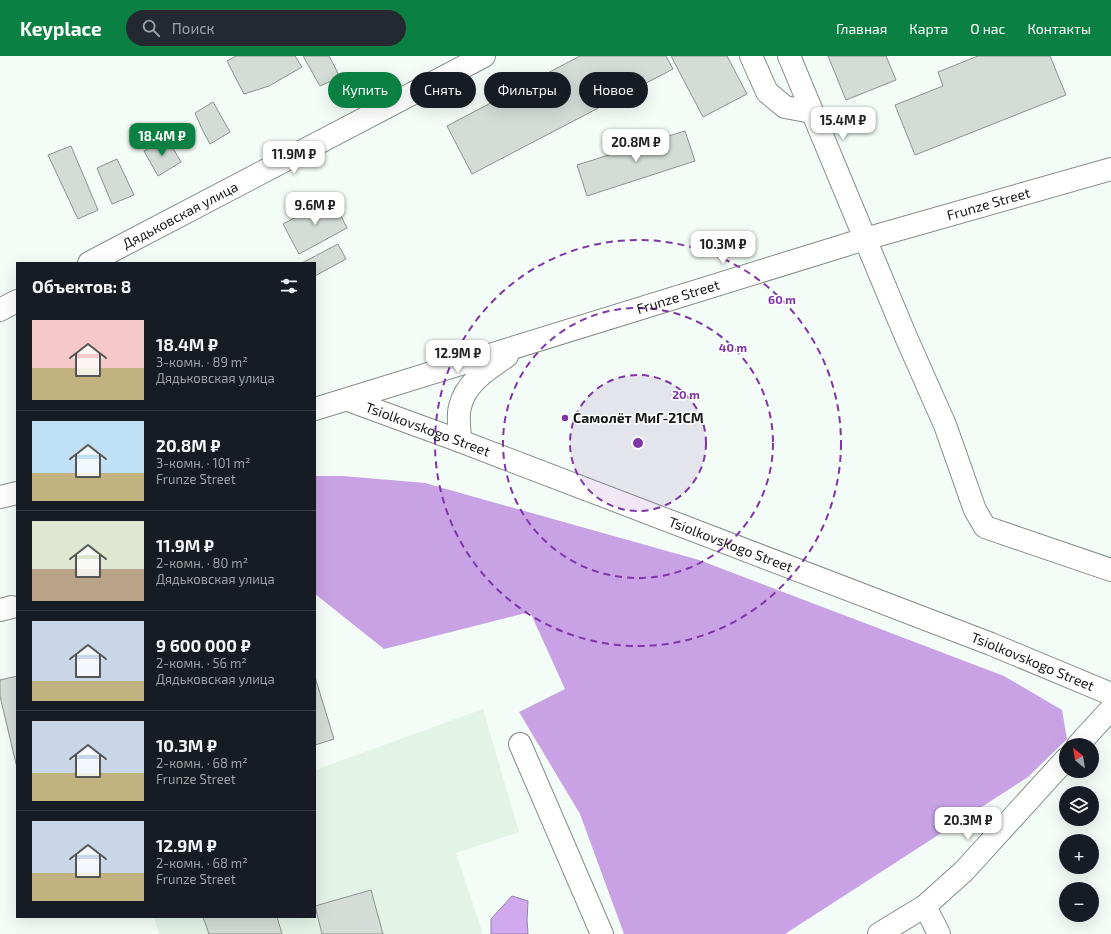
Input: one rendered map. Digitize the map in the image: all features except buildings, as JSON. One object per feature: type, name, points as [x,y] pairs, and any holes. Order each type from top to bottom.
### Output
[{"type":"main road","name":"Дядьковская улица","points":[[91,262],[484,56]]},
{"type":"main road","points":[[751,56],[767,92],[785,107],[812,112]]},
{"type":"main road","points":[[789,56],[906,337],[945,425],[975,510],[985,527],[1111,570]]},
{"type":"main road","name":"Frunze Street","points":[[316,409],[866,239],[1111,170]]},
{"type":"main road","points":[[0,310],[16,302]]},
{"type":"main road","points":[[460,441],[459,408],[465,391],[483,373],[524,344]]},
{"type":"main road","name":"Tsiolkovskogo Street","points":[[348,400],[460,441],[991,644],[1111,694]]},
{"type":"main road","points":[[0,497],[16,492]]},
{"type":"main road","points":[[1084,738],[1111,709]]},
{"type":"main road","points":[[520,744],[602,934]]},
{"type":"main road","points":[[878,934],[925,906],[964,871],[1059,767]]},
{"type":"main road","points":[[925,906],[939,934]]},
{"type":"shaded area","points":[[316,476],[343,476],[425,483],[699,560],[1004,676],[1062,710],[1067,738],[1059,738],[1059,747],[1028,777],[785,934],[624,934],[580,814],[519,712],[565,689],[530,612],[384,649],[316,595]]},
{"type":"shaded area","points":[[483,709],[519,832],[456,853],[483,934],[159,934],[154,918],[316,918],[316,770]]},
{"type":"shaded area","points":[[512,896],[528,901],[528,934],[491,934],[491,919]]},
{"type":"place","name":"Самолёт МиГ-21СМ","points":[[565,418]]}]
